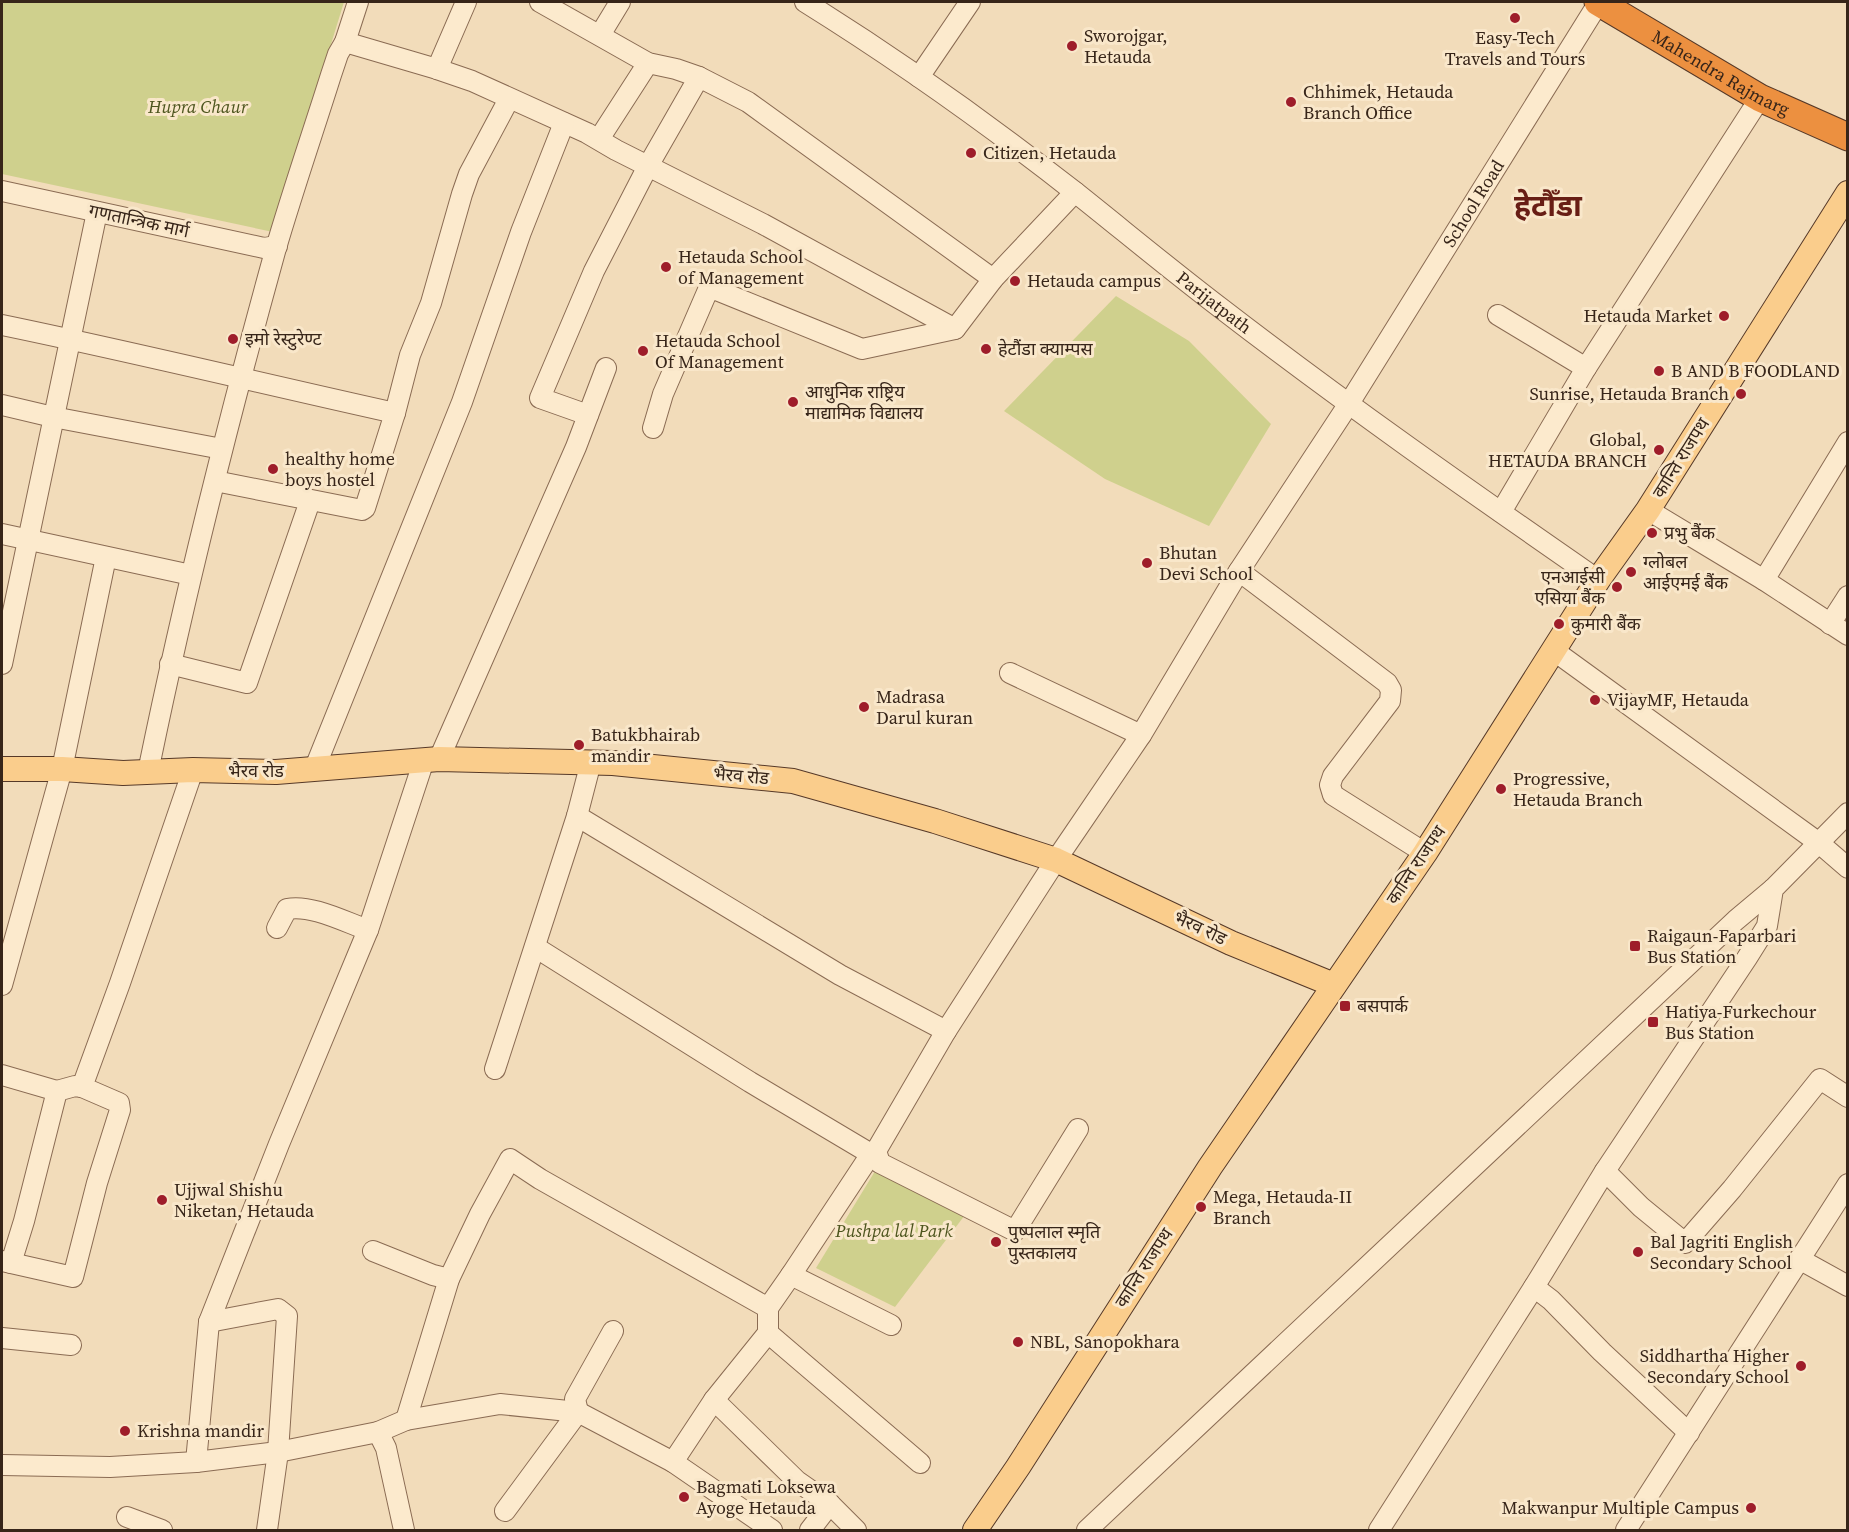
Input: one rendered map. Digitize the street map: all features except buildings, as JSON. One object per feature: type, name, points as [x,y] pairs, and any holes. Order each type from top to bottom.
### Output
[{"type":"highway","name":"Mahendra Rajmarg","points":[[1598,2],[1760,98],[1848,137]]},
{"type":"main road","name":"कान्ति राजपथ","points":[[975,1530],[1204,1177],[1425,853],[1598,580],[1648,510],[1848,193]]},
{"type":"main road","name":"भैरव रोड","points":[[2,769],[62,769],[123,773],[193,770],[276,772],[432,760],[591,762],[793,781],[935,821],[1056,860],[1231,942],[1334,985]]},
{"type":"street","points":[[148,772],[191,575],[222,449],[277,246],[331,75],[358,2]]},
{"type":"street","points":[[437,69],[466,2]]},
{"type":"street","points":[[540,2],[648,63],[699,77],[748,102],[993,279]]},
{"type":"street","points":[[600,35],[620,2]]},
{"type":"street","name":"Parijatpath","points":[[805,2],[919,77],[1075,192],[1348,405],[1598,580]]},
{"type":"street","name":"School Road","points":[[768,1308],[873,1152],[945,1031],[1056,860],[1141,735],[1239,571],[1348,405],[1598,2]]},
{"type":"street","points":[[919,77],[967,3]]},
{"type":"street","points":[[345,42],[472,81],[564,123],[763,224],[955,329]]},
{"type":"street","points":[[599,140],[648,63]]},
{"type":"street","points":[[588,415],[540,398],[594,272],[648,166],[699,77]]},
{"type":"street","points":[[1501,512],[1586,368],[1760,98]]},
{"type":"street","points":[[215,481],[310,501],[362,510],[365,507],[395,413],[410,355],[431,303],[469,174],[509,99]]},
{"type":"street","points":[[314,770],[462,402],[521,232],[564,123]]},
{"type":"street","name":"गणतान्त्रिक मार्ग","points":[[2,191],[264,248],[277,246]]},
{"type":"street","points":[[653,428],[663,394],[708,290],[714,288],[862,349],[955,329],[993,279],[1075,192]]},
{"type":"street","points":[[2,664],[97,212]]},
{"type":"street","points":[[1498,315],[1586,368]]},
{"type":"street","points":[[2,325],[395,413]]},
{"type":"street","points":[[196,1462],[209,1322],[283,1134],[368,930],[432,760],[588,415],[606,368]]},
{"type":"street","points":[[2,405],[222,449]]},
{"type":"street","points":[[1764,580],[1848,442]]},
{"type":"street","points":[[170,664],[247,683],[310,501]]},
{"type":"street","points":[[1648,510],[1764,580],[1848,635]]},
{"type":"street","points":[[2,534],[191,575]]},
{"type":"street","points":[[2,985],[10,926],[62,769],[106,557]]},
{"type":"street","points":[[1239,571],[1387,683],[1391,690],[1390,700],[1333,776],[1330,785],[1333,795],[1425,853]]},
{"type":"street","points":[[1830,624],[1848,596]]},
{"type":"street","points":[[1553,650],[1819,843],[1848,868]]},
{"type":"street","points":[[1010,673],[1141,735]]},
{"type":"street","points":[[495,1069],[577,816],[591,762]]},
{"type":"street","points":[[82,1087],[193,770]]},
{"type":"street","points":[[1087,1530],[1736,920],[1773,889],[1848,813]]},
{"type":"street","points":[[577,816],[840,975],[945,1031]]},
{"type":"street","points":[[1378,1530],[1534,1287],[1605,1171],[1767,926],[1773,889]]},
{"type":"street","points":[[277,928],[287,909],[306,908],[368,930]]},
{"type":"street","points":[[535,947],[750,1082],[873,1152],[880,1163],[1015,1231],[1078,1129]]},
{"type":"street","points":[[2,1075],[57,1091],[75,1086],[82,1087],[119,1103],[120,1110],[97,1183],[73,1277],[6,1262],[24,1221],[57,1091]]},
{"type":"street","points":[[1605,1171],[1641,1207],[1685,1243],[1732,1189],[1820,1079],[1848,1097]]},
{"type":"street","points":[[406,1420],[450,1279],[480,1214],[510,1159],[540,1179],[768,1308],[768,1333],[714,1400],[673,1462]]},
{"type":"street","points":[[1626,1530],[1848,1184]]},
{"type":"street","points":[[373,1251],[433,1275],[450,1279]]},
{"type":"street","points":[[1799,1259],[1848,1286]]},
{"type":"street","points":[[791,1275],[891,1325]]},
{"type":"street","points":[[1534,1287],[1551,1300],[1602,1352],[1689,1433]]},
{"type":"street","points":[[209,1322],[278,1309],[287,1316],[278,1452],[267,1530]]},
{"type":"street","points":[[505,1511],[578,1412],[575,1399],[613,1331]]},
{"type":"street","points":[[768,1333],[920,1463]]},
{"type":"street","points":[[2,1338],[71,1345]]},
{"type":"street","points":[[714,1400],[796,1481],[830,1504],[856,1530]]},
{"type":"street","points":[[2,1465],[110,1467],[196,1462],[278,1452],[378,1432],[406,1420],[500,1404],[578,1412],[673,1462],[772,1530]]},
{"type":"street","points":[[378,1432],[386,1448],[404,1530]]},
{"type":"street","points":[[810,1530],[830,1504]]},
{"type":"street","points":[[127,1517],[162,1530]]},
{"type":"green space","name":"Hupra Chaur","points":[[2,2],[344,2],[273,232],[2,174]]},
{"type":"green space","points":[[1116,296],[1189,341],[1271,424],[1209,526],[1105,479],[1004,411]]},
{"type":"green space","name":"Pushpa lal Park","points":[[880,1163],[968,1211],[895,1307],[816,1268]]},
{"type":"place","name":"Easy-Tech Travels and Tours","points":[[1515,18]]},
{"type":"place","name":"Sworojgar, Hetauda","points":[[1072,46]]},
{"type":"place","name":"Chhimek, Hetauda Branch Office","points":[[1291,102]]},
{"type":"place","name":"Citizen, Hetauda","points":[[971,153]]},
{"type":"place","name":"Hetauda School of Management","points":[[666,267]]},
{"type":"place","name":"Hetauda campus","points":[[1015,281]]},
{"type":"place","name":"Hetauda Market","points":[[1724,316]]},
{"type":"place","name":"इमो रेस्टुरेण्ट","points":[[233,339]]},
{"type":"place","name":"हेटौंडा क्याम्पस","points":[[986,349]]},
{"type":"place","name":"Hetauda School Of Management","points":[[643,351]]},
{"type":"place","name":"B AND B FOODLAND","points":[[1659,371]]},
{"type":"place","name":"Sunrise, Hetauda Branch","points":[[1741,394]]},
{"type":"place","name":"आधुनिक राष्ट्रिय माद्यामिक विद्यालय","points":[[793,402]]},
{"type":"place","name":"Global, HETAUDA BRANCH","points":[[1659,450]]},
{"type":"place","name":"healthy home boys hostel","points":[[273,469]]},
{"type":"place","name":"प्रभु बैंक","points":[[1652,533]]},
{"type":"place","name":"Bhutan Devi School","points":[[1147,563]]},
{"type":"place","name":"ग्लोबल आईएमई बैंक","points":[[1631,572]]},
{"type":"place","name":"एनआईसी एसिया बैंक","points":[[1617,587]]},
{"type":"place","name":"कुमारी बैंक","points":[[1559,624]]},
{"type":"place","name":"VijayMF, Hetauda","points":[[1595,700]]},
{"type":"place","name":"Madrasa Darul kuran","points":[[864,707]]},
{"type":"place","name":"Batukbhairab mandir","points":[[579,745]]},
{"type":"place","name":"Progressive, Hetauda Branch","points":[[1501,789]]},
{"type":"place","name":"Raigaun-Faparbari Bus Station","points":[[1635,946]]},
{"type":"place","name":"बसपार्क","points":[[1345,1006]]},
{"type":"place","name":"Hatiya-Furkechour Bus Station","points":[[1653,1022]]},
{"type":"place","name":"Ujjwal Shishu Niketan, Hetauda","points":[[162,1200]]},
{"type":"place","name":"Mega, Hetauda-II Branch","points":[[1201,1207]]},
{"type":"place","name":"पुष्पलाल स्मृति पुस्तकालय","points":[[996,1242]]},
{"type":"place","name":"Bal Jagriti English Secondary School","points":[[1638,1252]]},
{"type":"place","name":"NBL, Sanopokhara","points":[[1018,1342]]},
{"type":"place","name":"Siddhartha Higher Secondary School","points":[[1801,1366]]},
{"type":"place","name":"Krishna mandir","points":[[125,1431]]},
{"type":"place","name":"Bagmati Loksewa Ayoge Hetauda","points":[[684,1497]]},
{"type":"place","name":"Makwanpur Multiple Campus","points":[[1751,1508]]},
{"type":"district","name":"हेटौँडा","points":[[1548,206]]}]
